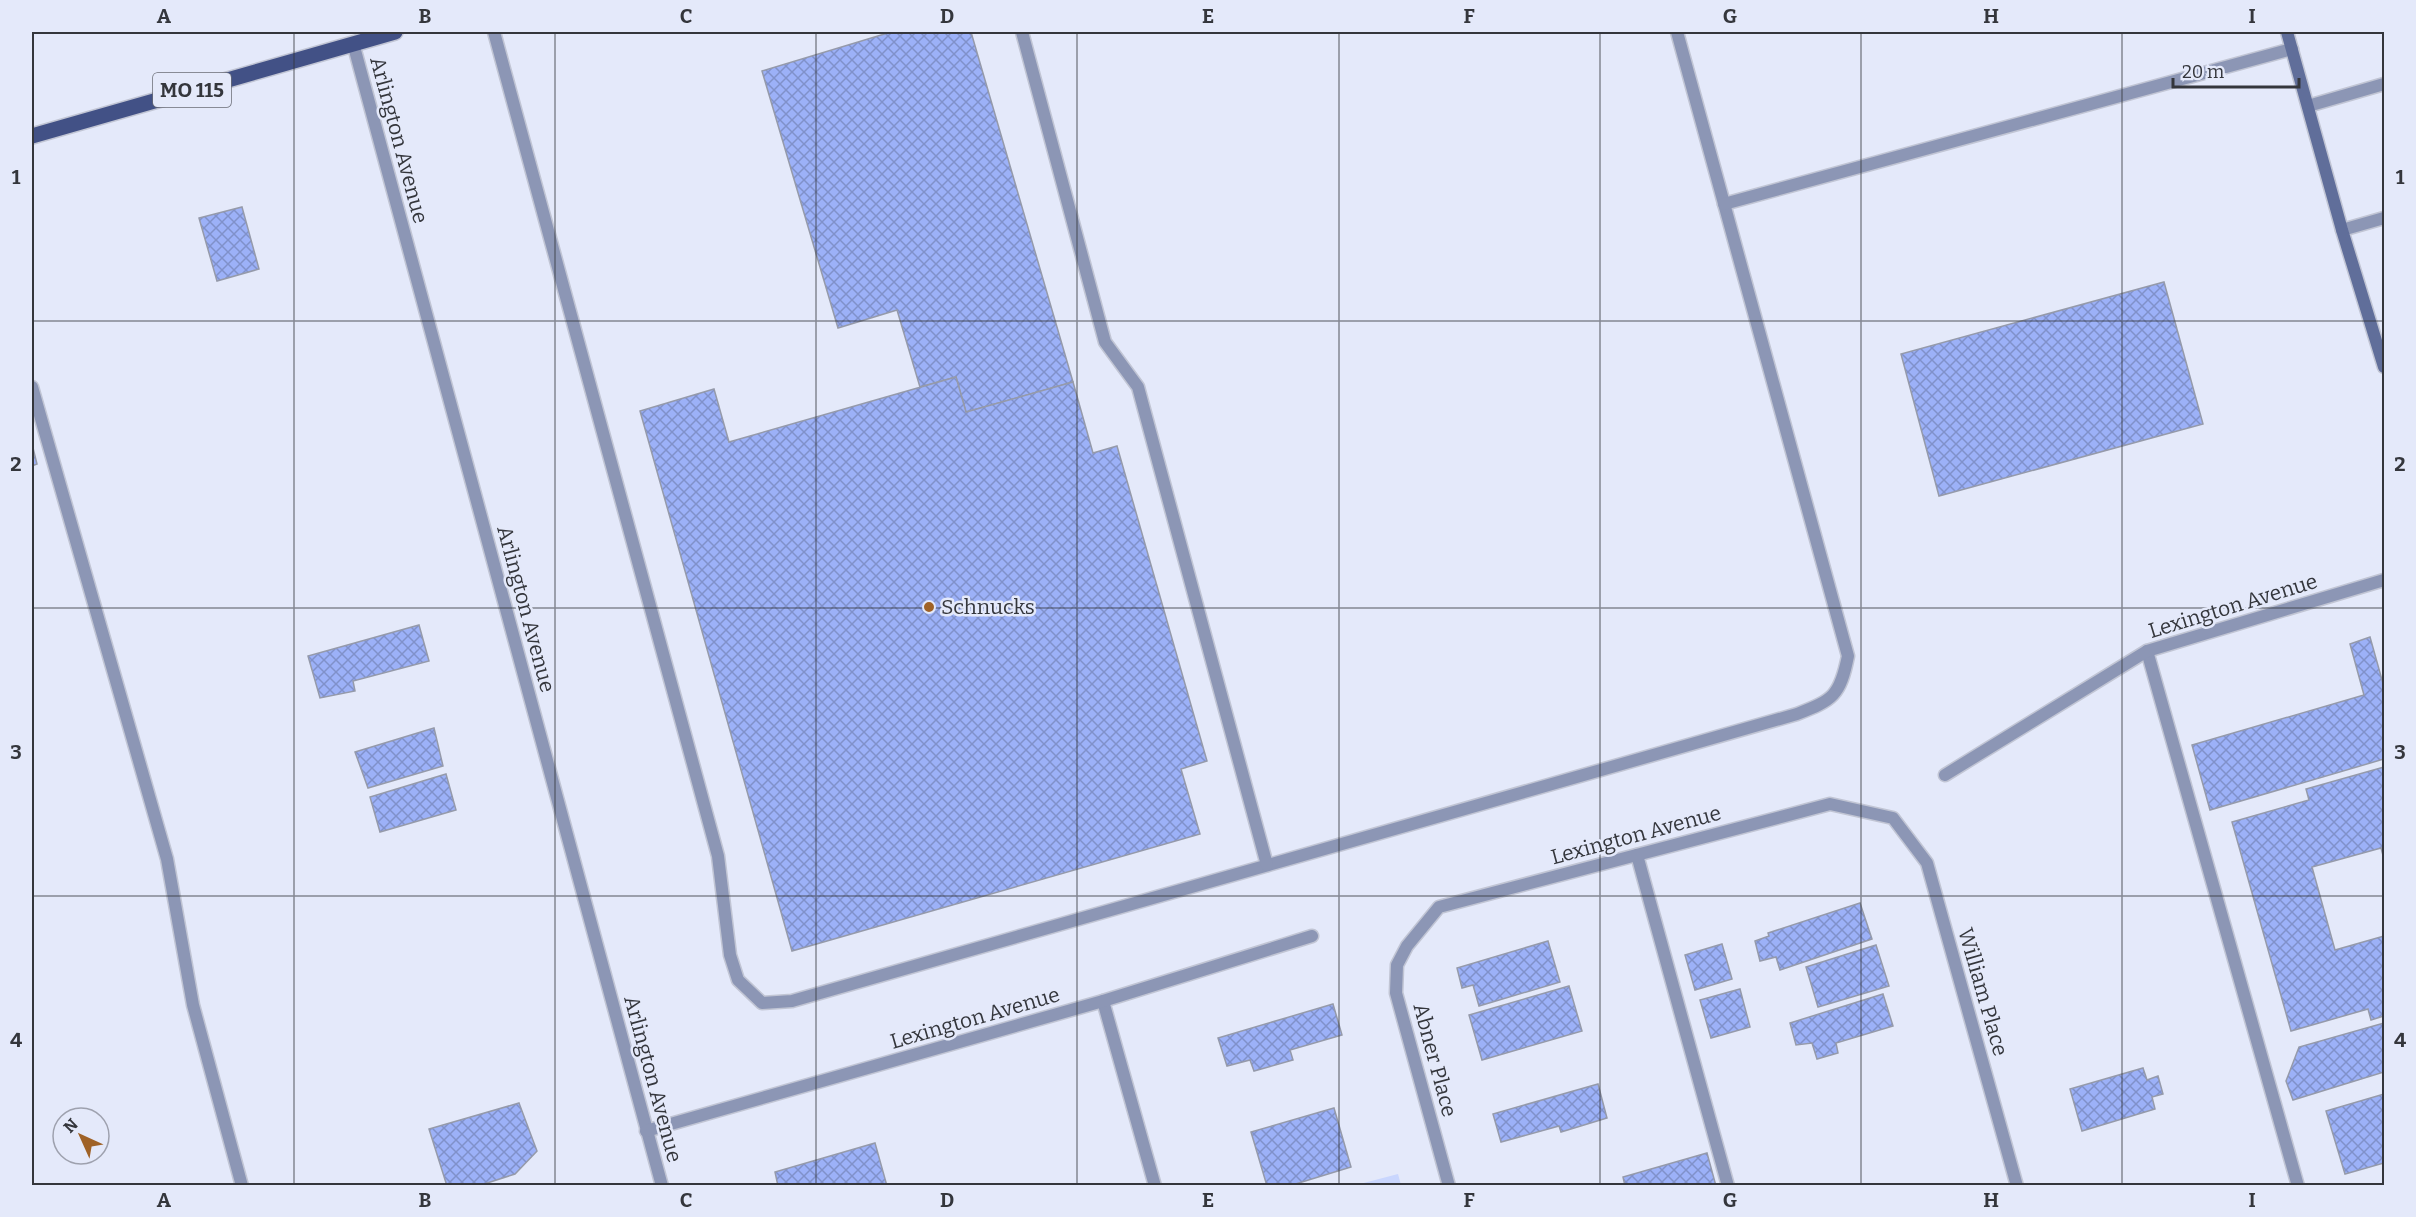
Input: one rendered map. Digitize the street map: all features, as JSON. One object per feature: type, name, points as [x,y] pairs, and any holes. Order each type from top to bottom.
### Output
[{"type":"main road","name":"MO 115","points":[[32,136],[395,32]]},
{"type":"main road","points":[[2287,32],[2342,230],[2384,365]]},
{"type":"street","points":[[494,32],[718,856],[729,955],[738,980],[762,1003],[792,1001],[1797,714],[1827,702],[1844,679],[1848,656],[1677,32]]},
{"type":"street","points":[[1022,32],[1105,342],[1138,387],[1267,865]]},
{"type":"street","name":"Arlington Avenue","points":[[353,43],[662,1185]]},
{"type":"street","points":[[1724,204],[2292,50]]},
{"type":"street","points":[[2308,106],[2385,84]]},
{"type":"street","points":[[2342,230],[2385,218]]},
{"type":"street","points":[[32,387],[167,859],[193,1005],[242,1185]]},
{"type":"street","name":"Lexington Avenue","points":[[1945,775],[2147,651],[2385,580]]},
{"type":"street","points":[[2147,651],[2298,1185]]},
{"type":"street","name":"Lexington Avenue","points":[[1407,946],[1439,907],[1830,804],[1893,818]]},
{"type":"street","name":"William Place","points":[[1893,818],[1927,863],[2017,1185]]},
{"type":"street","points":[[1637,855],[1728,1185]]},
{"type":"street","name":"Lexington Avenue","points":[[646,1131],[1102,1002],[1312,936]]},
{"type":"street","name":"Abner Place","points":[[1407,946],[1396,965],[1396,993],[1449,1185]]},
{"type":"street","points":[[1102,1002],[1155,1185]]},
{"type":"shaded area","points":[[1398,1174],[1401,1185],[1356,1185]]},
{"type":"building","points":[[891,32],[971,32],[1073,382],[966,412],[956,377],[920,387],[897,310],[838,328],[762,71]]},
{"type":"building","points":[[242,207],[259,269],[217,281],[199,218]]},
{"type":"building","points":[[2164,282],[2203,424],[1939,496],[1901,354]]},
{"type":"building","name":"Schnucks","points":[[956,377],[966,412],[1073,382],[1093,453],[1117,446],[1207,761],[1181,769],[1200,834],[792,951],[640,411],[714,389],[729,442]]},
{"type":"building","points":[[32,444],[37,464],[32,466]]},
{"type":"building","points":[[419,625],[429,661],[353,681],[355,691],[320,698],[308,656]]},
{"type":"building","points":[[2370,637],[2384,687],[2384,759],[2210,810],[2192,745],[2364,695],[2350,644]]},
{"type":"building","points":[[434,728],[443,766],[368,788],[355,752]]},
{"type":"building","points":[[2384,767],[2384,859],[2381,848],[2312,867],[2335,950],[2384,936],[2384,1016],[2371,1020],[2368,1009],[2291,1031],[2232,822],[2309,800],[2306,789]]},
{"type":"building","points":[[446,774],[456,810],[380,832],[370,797]]},
{"type":"building","points":[[1860,903],[1872,939],[1780,970],[1776,957],[1760,961],[1755,941],[1769,936],[1768,933]]},
{"type":"building","points":[[1548,941],[1560,982],[1479,1006],[1473,985],[1462,988],[1457,968]]},
{"type":"building","points":[[1722,944],[1732,979],[1695,990],[1685,955]]},
{"type":"building","points":[[1876,945],[1889,986],[1818,1007],[1806,967]]},
{"type":"building","points":[[1569,986],[1582,1031],[1482,1060],[1469,1015]]},
{"type":"building","points":[[1740,989],[1750,1027],[1711,1038],[1700,1000]]},
{"type":"building","points":[[1883,994],[1893,1026],[1836,1043],[1838,1053],[1817,1059],[1812,1043],[1796,1045],[1790,1023]]},
{"type":"building","points":[[1333,1004],[1342,1035],[1290,1050],[1293,1060],[1254,1071],[1250,1060],[1227,1066],[1218,1038]]},
{"type":"building","points":[[2384,1023],[2384,1072],[2293,1100],[2286,1081],[2299,1047]]},
{"type":"building","points":[[2143,1068],[2147,1080],[2158,1076],[2163,1094],[2152,1097],[2155,1109],[2082,1131],[2070,1089]]},
{"type":"building","points":[[1598,1084],[1607,1118],[1561,1132],[1559,1126],[1501,1142],[1493,1114]]},
{"type":"building","points":[[2384,1094],[2384,1163],[2345,1174],[2326,1111]]},
{"type":"building","points":[[519,1103],[537,1151],[515,1174],[478,1186],[447,1186],[429,1129]]},
{"type":"building","points":[[1334,1108],[1351,1167],[1289,1186],[1267,1186],[1251,1132]]},
{"type":"building","points":[[875,1143],[887,1186],[778,1186],[775,1172]]},
{"type":"building","points":[[1707,1153],[1716,1186],[1625,1186],[1623,1177]]},
{"type":"place","name":"Schnucks","points":[[929,607]]}]
